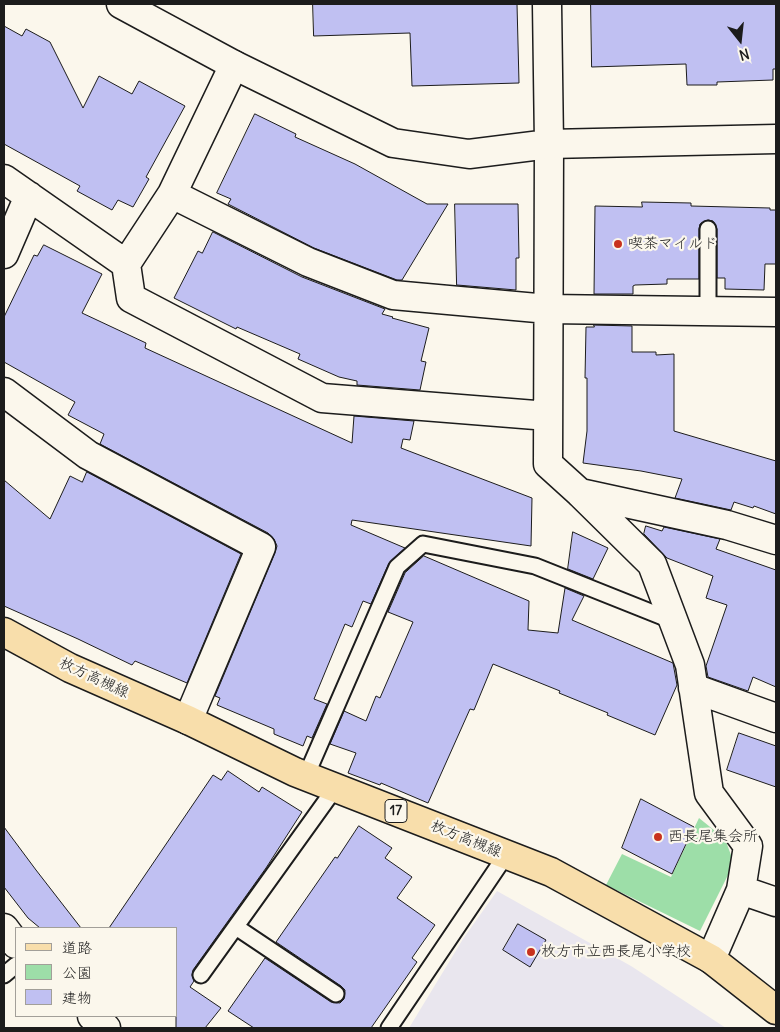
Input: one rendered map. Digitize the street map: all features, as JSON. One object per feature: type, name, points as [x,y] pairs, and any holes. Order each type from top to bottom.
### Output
[{"type":"main road","name":"枚方高槻線","points":[[4,632],[70,668],[188,720],[306,776],[551,872],[711,959],[776,1010]]},
{"type":"street","points":[[120,4],[234,65],[393,143],[469,154],[550,144],[776,139]]},
{"type":"street","points":[[547,4],[550,144],[548,464],[652,564],[690,665],[709,793],[748,846],[741,890],[711,959]]},
{"type":"street","points":[[234,65],[172,194],[126,264],[131,298],[322,398],[548,416]]},
{"type":"street","points":[[4,179],[126,264]]},
{"type":"street","points":[[172,194],[308,262],[393,295],[548,309],[776,312]]},
{"type":"street","points":[[4,254],[29,196]]},
{"type":"street","points":[[4,392],[88,456],[261,547],[188,720]]},
{"type":"street","points":[[580,493],[727,525],[776,540]]},
{"type":"street","points":[[693,688],[776,718]]},
{"type":"street","points":[[741,890],[776,902]]},
{"type":"street","points":[[4,928],[15,943]]},
{"type":"street","points":[[93,1017],[106,1028]]},
{"type":"lane","points":[[708,229],[708,311]]},
{"type":"lane","points":[[306,776],[397,567],[422,544],[535,566],[673,621]]},
{"type":"lane","points":[[201,975],[336,787]]},
{"type":"lane","points":[[389,1028],[506,854]]},
{"type":"lane","points":[[236,926],[336,994]]},
{"type":"lane","points":[[4,975],[15,966]]},
{"type":"shaded area","name":"枚方市立西長尾小学校","points":[[497,891],[631,966],[726,1028],[409,1028],[463,939]]},
{"type":"green space","points":[[699,818],[725,839],[734,863],[700,931],[606,885],[622,854],[671,877]]},
{"type":"building","points":[[313,4],[517,4],[519,83],[412,86],[410,33],[314,36]]},
{"type":"building","points":[[591,4],[776,4],[776,69],[773,69],[773,80],[717,82],[717,85],[687,85],[686,64],[592,67]]},
{"type":"building","points":[[4,26],[22,36],[26,29],[50,42],[83,108],[99,76],[132,94],[139,81],[185,106],[146,177],[149,179],[133,207],[118,200],[112,210],[77,191],[80,186],[4,144]]},
{"type":"building","points":[[255,114],[296,134],[295,137],[355,164],[427,204],[448,204],[402,280],[397,280],[314,248],[228,204],[231,199],[217,193]]},
{"type":"building","points":[[642,202],[691,203],[691,206],[770,208],[770,210],[776,210],[776,264],[765,264],[764,290],[725,289],[725,278],[717,278],[717,229],[713,221],[708,220],[700,224],[699,229],[699,279],[667,279],[667,284],[635,285],[633,286],[633,294],[594,294],[595,206],[642,207]]},
{"type":"building","points":[[455,204],[518,204],[519,258],[516,258],[516,290],[457,285]]},
{"type":"building","points":[[213,232],[302,277],[385,309],[382,314],[429,328],[421,361],[426,362],[420,390],[357,385],[357,381],[339,377],[298,359],[300,354],[237,327],[236,329],[174,298],[198,251],[202,253]]},
{"type":"building","points":[[44,245],[102,274],[82,313],[146,343],[145,348],[352,443],[354,416],[414,421],[410,440],[403,439],[401,448],[532,498],[531,546],[352,520],[351,525],[405,548],[389,563],[371,604],[363,601],[352,627],[345,624],[314,699],[327,704],[312,738],[307,736],[303,746],[274,734],[274,729],[217,705],[220,698],[215,696],[277,546],[274,539],[268,533],[100,444],[104,434],[68,415],[75,402],[4,362],[4,317],[34,255],[37,256]]},
{"type":"building","points":[[594,325],[632,326],[632,352],[656,352],[656,355],[674,354],[674,431],[776,461],[776,514],[754,506],[753,508],[734,502],[731,510],[675,498],[682,479],[583,463],[587,431],[586,327],[594,327]]},
{"type":"building","points":[[87,472],[241,554],[187,683],[135,661],[132,665],[4,606],[4,480],[50,519],[70,476],[82,482]]},
{"type":"building","points":[[646,526],[662,531],[664,527],[720,539],[716,549],[776,570],[776,687],[753,677],[748,691],[708,677],[706,666],[727,605],[706,598],[713,576],[667,558],[644,534]]},
{"type":"building","points":[[573,532],[608,548],[593,579],[568,569]]},
{"type":"building","points":[[424,556],[529,601],[528,630],[558,633],[565,588],[584,596],[572,620],[673,663],[677,685],[655,735],[559,693],[560,691],[493,664],[474,710],[470,709],[428,803],[381,783],[380,785],[348,773],[356,753],[330,744],[344,711],[366,721],[376,696],[380,698],[413,622],[388,612],[405,573]]},
{"type":"building","points":[[739,733],[776,746],[776,787],[727,770]]},
{"type":"building","points":[[228,771],[259,792],[262,787],[302,812],[266,868],[193,970],[194,981],[190,987],[221,1008],[205,1028],[176,1028],[176,1017],[178,1017],[178,927],[110,927],[213,775],[221,780]]},
{"type":"building","name":"西長尾集会所","points":[[641,799],[694,827],[672,874],[622,848]]},
{"type":"building","points":[[359,826],[392,848],[385,858],[412,877],[397,898],[435,925],[412,958],[417,962],[371,1028],[254,1028],[228,1011],[265,958],[331,1002],[340,1003],[344,999],[345,990],[341,986],[276,942]]},
{"type":"building","points":[[4,827],[80,927],[39,927],[28,918],[4,887]]},
{"type":"building","points":[[518,924],[546,940],[530,967],[503,950]]},
{"type":"place","name":"喫茶マイルド","points":[[618,244]]},
{"type":"place","name":"西長尾集会所","points":[[658,837]]},
{"type":"place","name":"枚方市立西長尾小学校","points":[[531,952]]}]
